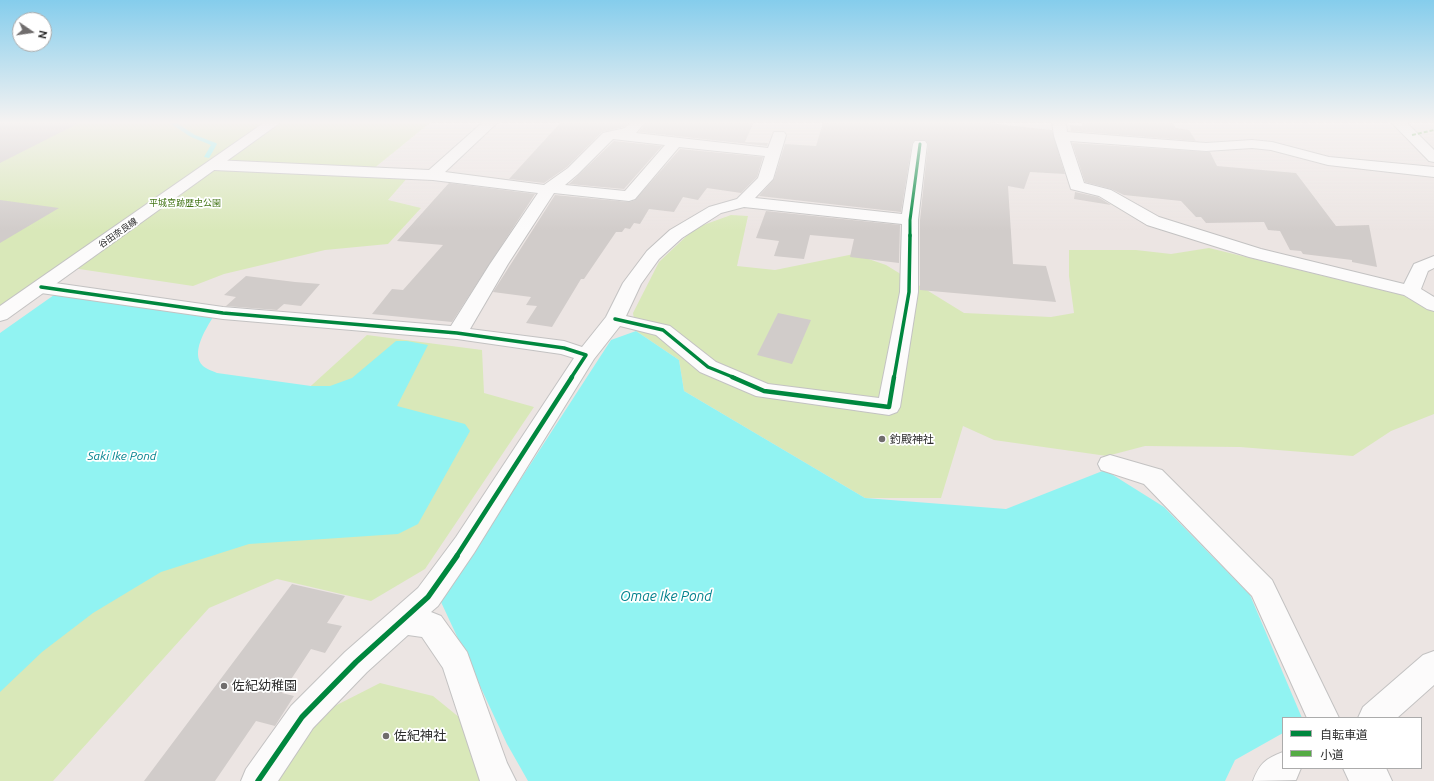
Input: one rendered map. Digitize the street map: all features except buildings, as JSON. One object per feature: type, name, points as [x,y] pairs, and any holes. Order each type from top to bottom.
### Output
[{"type":"street","name":"谷田奈良線","points":[[0,315],[223,158]]},
{"type":"street","points":[[433,176],[452,158]]},
{"type":"street","points":[[457,333],[499,264],[549,189],[573,171],[586,158]]},
{"type":"street","points":[[214,165],[433,176],[629,196],[661,158]]},
{"type":"street","points":[[743,202],[765,179],[772,158]]},
{"type":"street","points":[[615,319],[663,330],[708,367],[764,391],[889,407],[909,292],[910,220],[918,158]]},
{"type":"street","points":[[1069,158],[1077,186],[1105,193],[1153,221],[1256,253],[1411,292],[1434,305]]},
{"type":"street","points":[[1318,158],[1328,161],[1434,172]]},
{"type":"street","points":[[258,781],[302,717],[356,662],[404,621],[428,597],[465,545],[586,355],[615,319],[632,283],[653,255],[676,234],[715,210],[743,202],[910,220]]},
{"type":"street","points":[[1411,292],[1420,268],[1434,261]]},
{"type":"street","points":[[41,287],[223,313],[331,321],[457,333],[564,348],[586,355]]},
{"type":"street","points":[[1110,464],[1153,477],[1262,588],[1323,717]]},
{"type":"street","points":[[404,621],[431,625],[456,662],[494,773],[499,781]]},
{"type":"street","points":[[1375,717],[1434,665]]},
{"type":"street","points":[[1270,781],[1279,770],[1282,769]]},
{"type":"street","points":[[1361,769],[1375,781]]},
{"type":"green space","name":"平城宮跡歴史公園","points":[[0,158],[386,158],[367,174],[409,176],[388,200],[421,208],[388,244],[325,250],[224,274],[193,286],[59,266],[0,306]]},
{"type":"green space","points":[[731,215],[748,216],[737,266],[775,270],[854,254],[886,265],[964,313],[1051,317],[1074,313],[1069,276],[1069,250],[1136,250],[1171,254],[1209,248],[1402,295],[1434,310],[1434,414],[1391,431],[1353,456],[1240,447],[1145,446],[1107,456],[994,440],[963,426],[941,498],[865,498],[684,391],[679,360],[636,331],[633,313],[659,262],[695,228]]},
{"type":"green space","points":[[367,335],[482,350],[484,393],[534,407],[425,569],[371,601],[277,579],[209,608],[53,781],[0,781],[0,658],[291,404]]},
{"type":"green space","name":"佐紀神社","points":[[380,683],[433,696],[465,722],[487,781],[270,781],[323,712]]},
{"type":"water","name":"Saki Ike Pond","points":[[62,293],[213,317],[200,341],[198,355],[199,361],[203,366],[217,373],[311,386],[330,386],[352,378],[396,341],[407,341],[428,345],[397,406],[465,424],[470,431],[418,524],[398,534],[249,544],[161,572],[93,613],[42,652],[0,692],[0,333],[54,295]]},
{"type":"water","name":"Omae Ike Pond","points":[[636,331],[679,360],[684,391],[865,498],[1006,509],[1105,470],[1164,507],[1250,595],[1302,717],[1282,717],[1282,734],[1235,760],[1225,781],[528,781],[507,744],[441,602],[611,340]]},
{"type":"cycle path","points":[[615,319],[663,330],[708,367],[764,391],[889,407],[909,292],[910,220],[918,158]]},
{"type":"cycle path","points":[[41,287],[223,313],[331,321],[457,333],[564,348],[586,355],[465,545],[428,597],[356,662],[302,717],[258,781]]},
{"type":"place","name":"釣殿神社","points":[[882,439]]},
{"type":"place","name":"佐紀幼稚園","points":[[224,686]]},
{"type":"place","name":"佐紀神社","points":[[386,736]]}]
